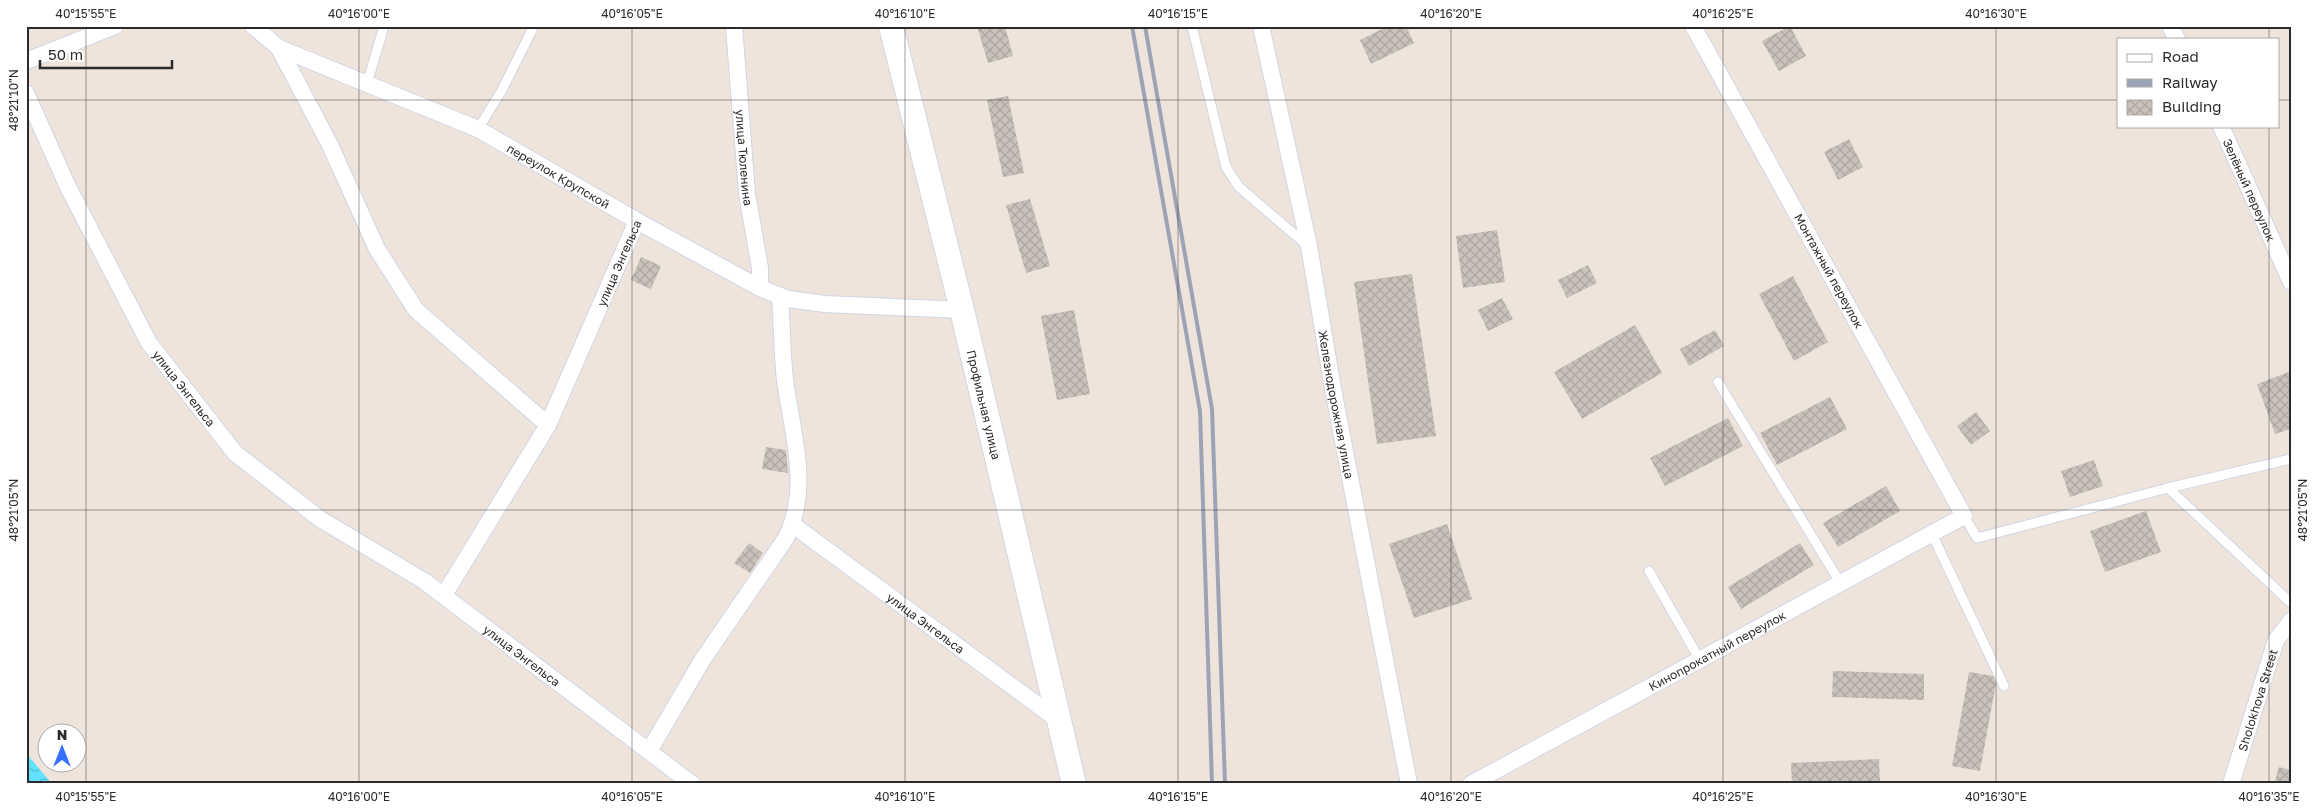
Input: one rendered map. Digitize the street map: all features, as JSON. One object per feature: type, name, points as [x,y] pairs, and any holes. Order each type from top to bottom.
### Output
[{"type":"main road","name":"Профильная улица","points":[[891,26],[962,310],[1074,784]]},
{"type":"street","points":[[26,61],[115,26]]},
{"type":"street","points":[[253,26],[278,48],[330,145],[377,249],[416,310],[548,425]]},
{"type":"street","name":"улица Тюленина","points":[[734,26],[747,194],[760,268],[760,288]]},
{"type":"street","name":"Железнодорожная улица","points":[[1261,26],[1309,246],[1333,389],[1409,784]]},
{"type":"street","name":"Монтажный переулок","points":[[1693,26],[1964,516]]},
{"type":"street","points":[[2170,26],[2176,38]]},
{"type":"street","name":"переулок Крупской","points":[[278,48],[478,129],[637,221]]},
{"type":"street","name":"улица Энгельса","points":[[26,93],[68,187],[149,343],[235,453],[320,519],[424,581],[692,784]]},
{"type":"street","name":"Зелёный переулок","points":[[2222,128],[2291,282]]},
{"type":"street","name":"улица Энгельса","points":[[444,596],[548,425],[637,221],[760,288],[788,299],[825,304],[962,310]]},
{"type":"street","points":[[649,751],[703,660],[793,525],[798,500],[798,446],[785,379],[780,296]]},
{"type":"street","name":"Кинопрокатный переулок","points":[[1471,784],[1964,516]]},
{"type":"street","name":"улица Энгельса","points":[[793,525],[1058,720]]},
{"type":"street","name":"Sholokhova Street","points":[[2231,784],[2276,640],[2291,621]]},
{"type":"lane","points":[[367,84],[384,26]]},
{"type":"lane","points":[[478,129],[502,90],[534,26]]},
{"type":"lane","points":[[1192,26],[1226,167],[1239,188],[1309,246]]},
{"type":"lane","points":[[1718,382],[1841,584]]},
{"type":"lane","points":[[1964,516],[1977,538],[2168,488],[2291,459]]},
{"type":"lane","points":[[2168,488],[2291,603]]},
{"type":"lane","points":[[1932,534],[2004,686]]},
{"type":"lane","points":[[1649,571],[1700,660]]},
{"type":"water","points":[[26,753],[38,767],[38,772],[42,772],[52,784],[26,784]]},
{"type":"building","points":[[977,26],[1005,26],[1013,56],[988,63]]},
{"type":"building","points":[[1388,26],[1406,26],[1414,43],[1371,64],[1360,40]]},
{"type":"building","points":[[1790,26],[1806,56],[1779,71],[1762,41]]},
{"type":"building","points":[[1008,96],[1024,173],[1003,177],[987,100]]},
{"type":"building","points":[[1849,139],[1863,167],[1838,180],[1824,152]]},
{"type":"building","points":[[1030,199],[1050,266],[1026,273],[1006,205]]},
{"type":"building","points":[[1497,230],[1505,282],[1463,288],[1456,236]]},
{"type":"building","points":[[641,257],[661,266],[651,289],[631,280]]},
{"type":"building","points":[[1588,265],[1597,283],[1567,298],[1558,280]]},
{"type":"building","points":[[1412,274],[1436,436],[1377,444],[1354,282]]},
{"type":"building","points":[[1793,276],[1828,342],[1794,361],[1759,294]]},
{"type":"building","points":[[1502,298],[1513,319],[1488,331],[1478,310]]},
{"type":"building","points":[[1074,310],[1090,394],[1057,400],[1041,316]]},
{"type":"building","points":[[1635,325],[1662,373],[1582,419],[1554,372]]},
{"type":"building","points":[[1715,330],[1724,346],[1689,366],[1680,349]]},
{"type":"building","points":[[2291,371],[2291,429],[2275,434],[2257,384]]},
{"type":"building","points":[[1830,397],[1847,429],[1777,465],[1760,433]]},
{"type":"building","points":[[1976,412],[1990,431],[1971,445],[1957,426]]},
{"type":"building","points":[[1728,418],[1743,446],[1665,486],[1650,458]]},
{"type":"building","points":[[766,447],[786,450],[788,473],[762,469]]},
{"type":"building","points":[[2094,460],[2103,486],[2070,497],[2061,471]]},
{"type":"building","points":[[1886,486],[1900,511],[1838,547],[1823,523]]},
{"type":"building","points":[[2146,511],[2161,552],[2105,572],[2090,531]]},
{"type":"building","points":[[1447,524],[1472,599],[1414,618],[1389,544]]},
{"type":"building","points":[[749,543],[763,553],[750,573],[734,563]]},
{"type":"building","points":[[1800,543],[1814,565],[1741,609],[1728,587]]},
{"type":"building","points":[[1833,671],[1924,674],[1924,700],[1832,697]]},
{"type":"building","points":[[1969,672],[1993,676],[1996,683],[1980,771],[1952,766]]},
{"type":"building","points":[[1879,759],[1880,784],[1792,784],[1791,763]]},
{"type":"building","points":[[2279,767],[2291,770],[2291,784],[2274,784]]},
{"type":"railway","points":[[1132,26],[1200,411],[1212,784]]},
{"type":"railway","points":[[1145,26],[1212,409],[1225,784]]}]
